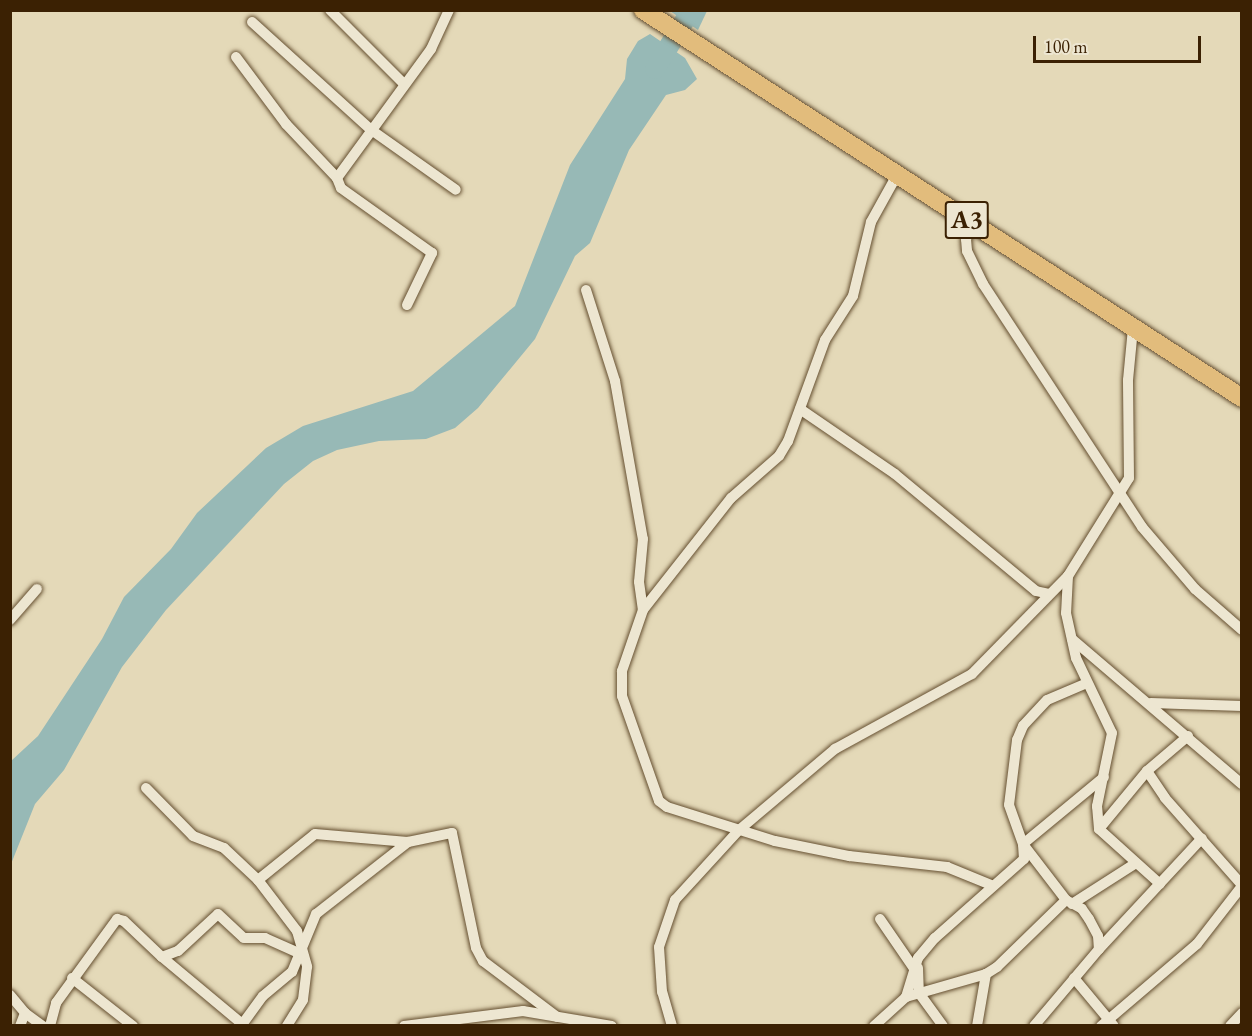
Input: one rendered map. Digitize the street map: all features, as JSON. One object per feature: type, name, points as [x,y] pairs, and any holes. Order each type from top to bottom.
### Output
[{"type":"highway","name":"A3","points":[[650,15],[1242,398]]},
{"type":"street","points":[[330,10],[404,84]]},
{"type":"street","points":[[337,178],[370,129],[431,49],[449,10]]},
{"type":"street","points":[[252,22],[370,129],[456,190]]},
{"type":"street","points":[[236,57],[286,124],[337,178],[341,188],[432,253],[407,305]]},
{"type":"street","points":[[897,175],[871,222],[853,296],[825,340],[800,409],[779,456],[730,498],[643,610],[622,671],[622,696],[659,801],[667,807],[739,830],[849,856],[947,867],[991,885]]},
{"type":"street","points":[[971,223],[966,239],[967,251],[983,284],[1142,526],[1195,589],[1241,629]]},
{"type":"street","points":[[586,290],[615,381],[643,539],[639,582],[643,610]]},
{"type":"street","points":[[672,1026],[662,993],[660,948],[675,900],[739,830],[835,749],[972,674],[1012,638],[1049,594],[1068,576],[1121,494],[1129,477],[1128,380],[1133,328]]},
{"type":"street","points":[[800,409],[895,474],[1036,591],[1049,594]]},
{"type":"street","points":[[1068,576],[1066,613],[1072,639],[1087,683],[1112,733],[1097,806],[1099,829],[1160,884]]},
{"type":"street","points":[[10,620],[37,590]]},
{"type":"street","points":[[1072,639],[1151,703],[1242,784]]},
{"type":"street","points":[[906,997],[918,958],[991,885],[1024,859],[1023,844],[1008,805],[1017,740],[1023,726],[1047,700],[1087,683]]},
{"type":"street","points":[[1151,703],[1242,706]]},
{"type":"street","points":[[1099,829],[1147,771],[1188,736]]},
{"type":"street","points":[[1074,978],[1108,1023],[1197,944],[1242,885],[1147,771]]},
{"type":"street","points":[[1023,844],[1104,777]]},
{"type":"street","points":[[146,788],[193,836],[225,848],[258,880],[297,931],[307,966],[303,1000],[287,1026]]},
{"type":"street","points":[[258,880],[315,834],[408,842],[452,833],[476,948],[483,961],[557,1017],[570,1023],[612,1026]]},
{"type":"street","points":[[1037,1024],[1099,949],[1202,838]]},
{"type":"street","points":[[50,1026],[56,1003],[117,919],[124,921],[241,1025],[263,996],[292,972],[302,953],[316,914],[408,842]]},
{"type":"street","points":[[1023,844],[1069,902],[1089,919],[1098,936],[1099,949]]},
{"type":"street","points":[[874,1026],[906,997],[986,974],[1069,902],[1136,863]]},
{"type":"street","points":[[162,957],[178,951],[218,914],[244,938],[265,938],[302,953]]},
{"type":"street","points":[[880,919],[915,970]]},
{"type":"street","points":[[918,958],[919,993],[943,1026]]},
{"type":"street","points":[[977,1026],[986,974]]},
{"type":"street","points":[[72,978],[133,1026]]},
{"type":"street","points":[[10,994],[25,1013],[44,1026]]},
{"type":"street","points":[[404,1026],[523,1011],[557,1017]]},
{"type":"street","points":[[20,1026],[25,1013]]},
{"type":"street","points":[[1230,1026],[1242,1013]]},
{"type":"water","points":[[670,11],[707,11],[698,30]]},
{"type":"water","points":[[650,34],[685,58],[697,79],[685,90],[666,95],[629,150],[590,243],[575,256],[535,339],[478,408],[455,428],[426,439],[379,441],[337,450],[313,461],[284,484],[166,610],[122,667],[64,770],[35,804],[11,864],[11,761],[38,736],[102,639],[124,597],[171,549],[197,513],[266,448],[303,426],[413,391],[515,306],[570,165],[625,79],[627,59],[638,41]]},
{"type":"waterway","points":[[655,69],[691,10]]}]
